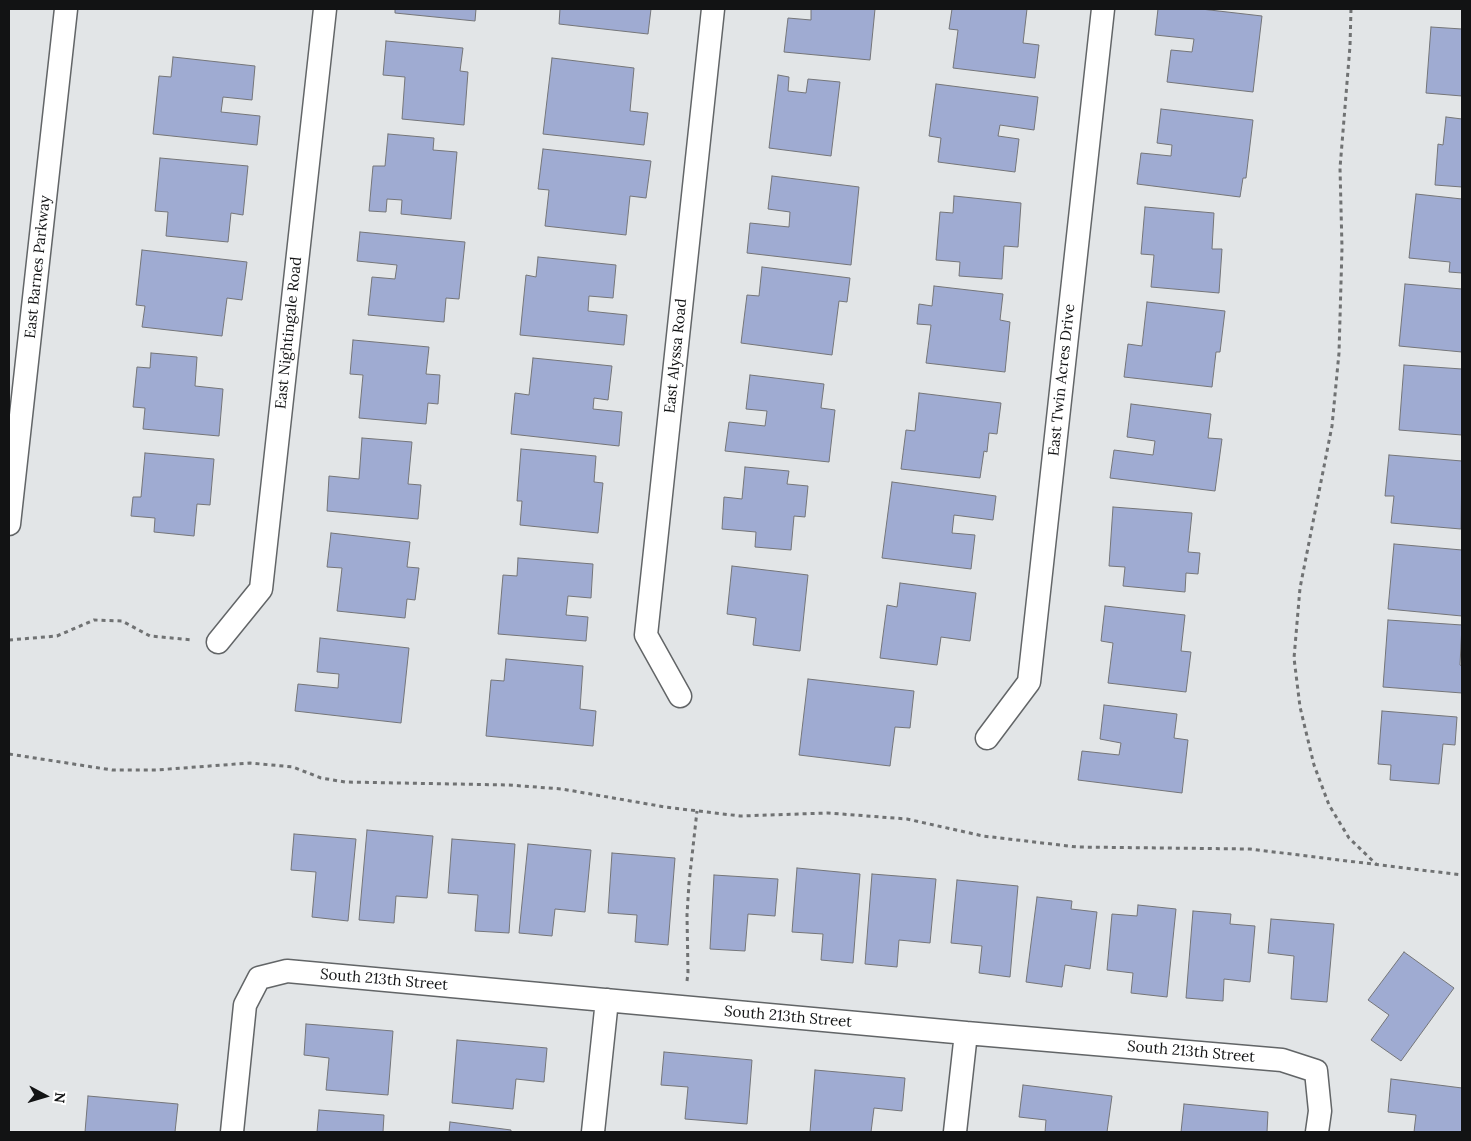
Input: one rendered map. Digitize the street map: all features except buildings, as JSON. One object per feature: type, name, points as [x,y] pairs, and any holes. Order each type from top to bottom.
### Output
[{"type":"street","name":"East Barnes Parkway","points":[[9,524],[66,9]]},
{"type":"street","name":"East Nightingale Road","points":[[218,642],[261,589],[325,9]]},
{"type":"street","name":"East Alyssa Road","points":[[680,696],[646,635],[713,9]]},
{"type":"street","name":"East Twin Acres Drive","points":[[987,738],[1028,682],[1103,9]]},
{"type":"street","name":"South 213th Street","points":[[232,1132],[246,1005],[259,978],[287,971],[1282,1060],[1316,1071],[1320,1112],[1317,1132]]},
{"type":"street","points":[[593,1132],[607,1000]]},
{"type":"street","points":[[955,1132],[966,1033]]},
{"type":"path","points":[[1350,9],[1350,46],[1340,168],[1342,248],[1339,353],[1332,426],[1300,588],[1294,658],[1300,707],[1314,765],[1328,805],[1349,838],[1377,865]]},
{"type":"path","points":[[9,640],[57,636],[94,620],[122,621],[150,636],[218,642]]},
{"type":"path","points":[[9,754],[112,770],[156,770],[250,763],[293,767],[320,778],[346,782],[509,785],[544,788],[740,816],[828,813],[907,819],[983,836],[1077,847],[1250,849],[1462,875]]},
{"type":"path","points":[[680,980],[688,981],[687,915],[697,811]]}]
